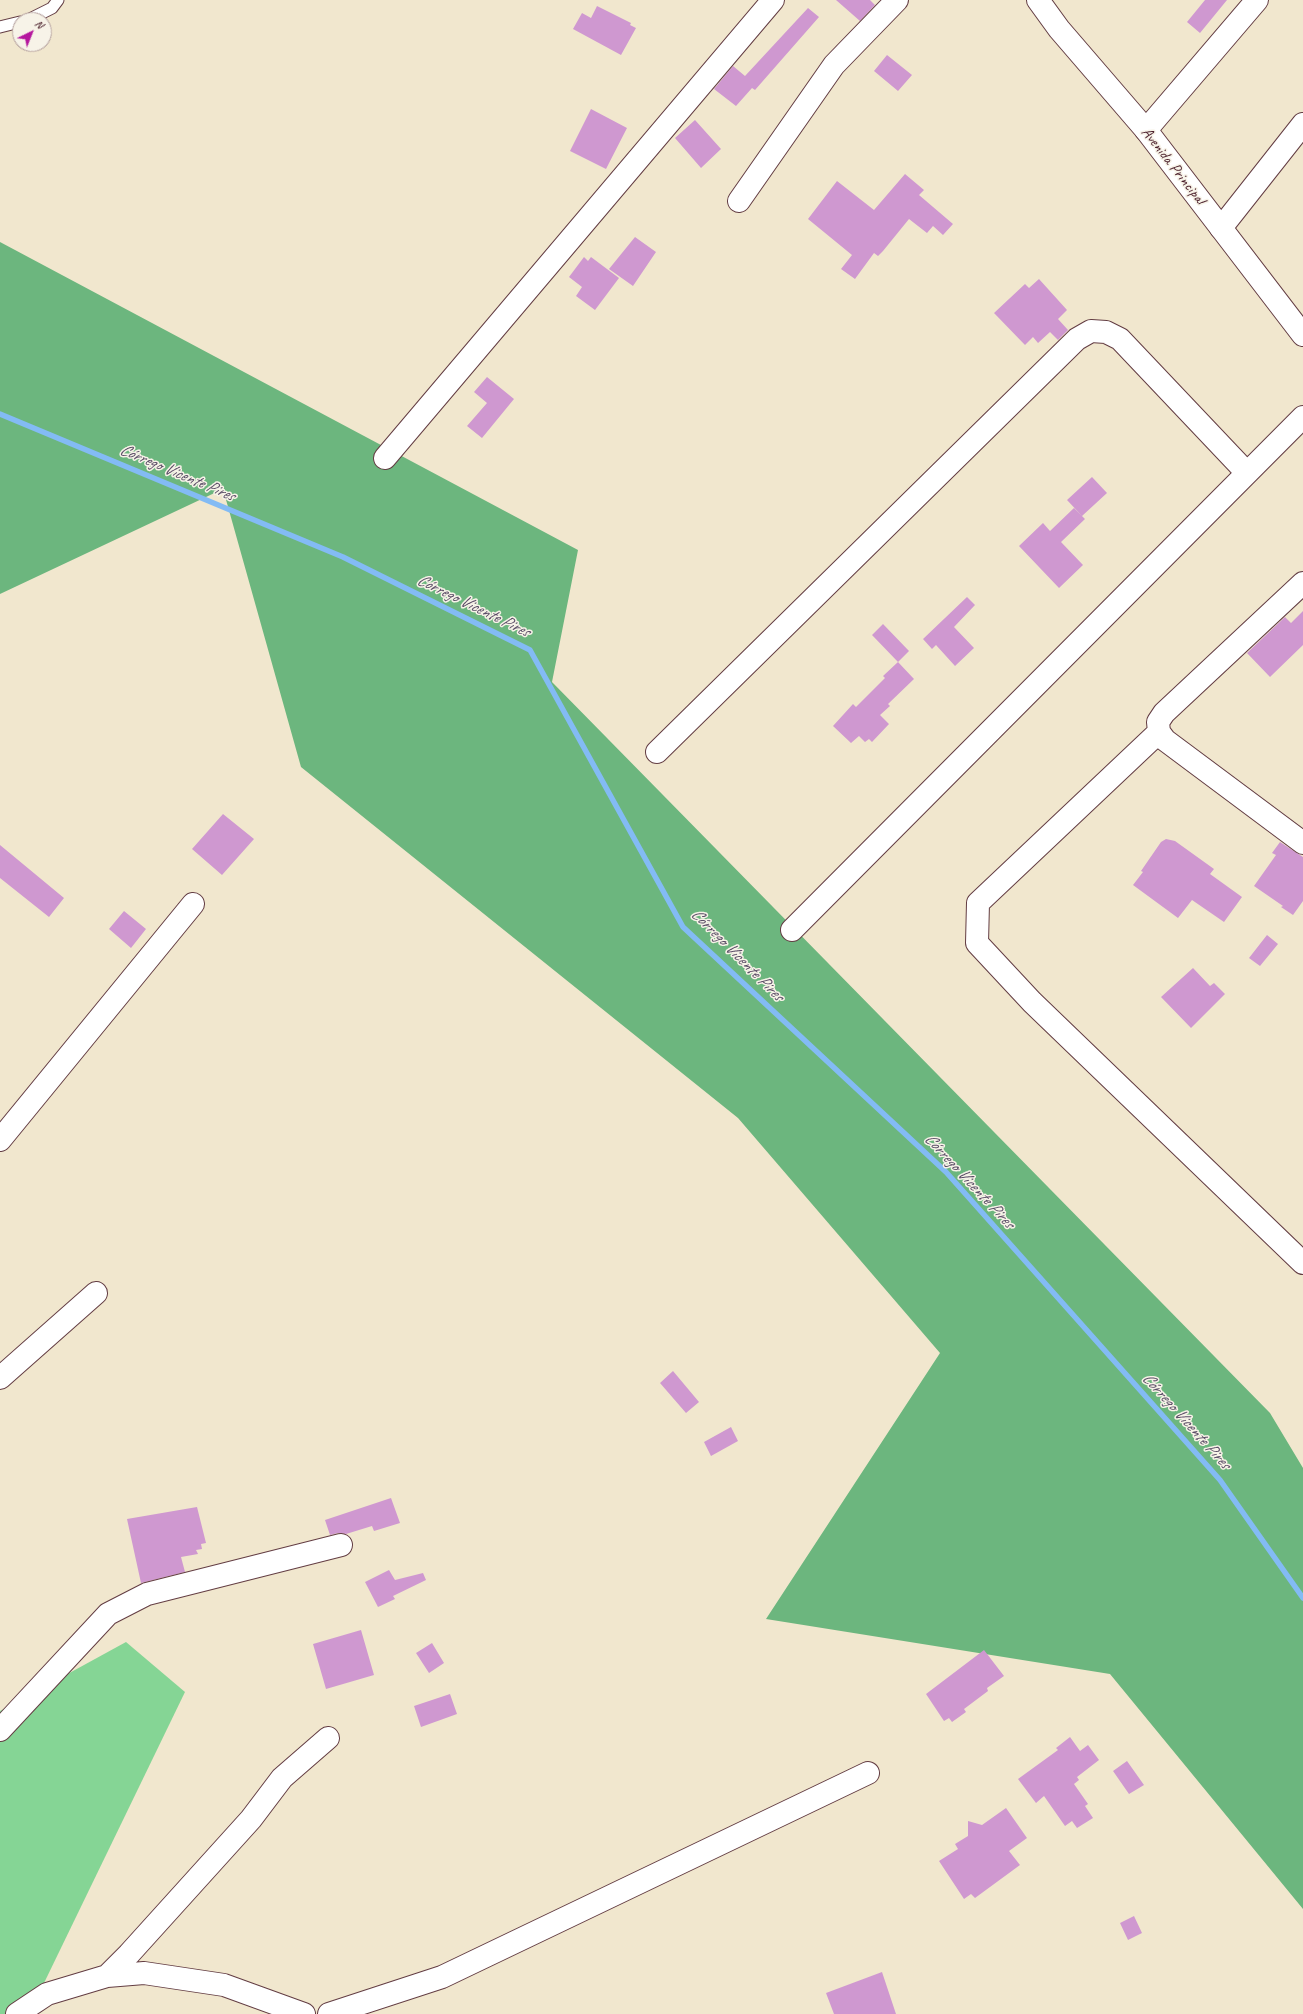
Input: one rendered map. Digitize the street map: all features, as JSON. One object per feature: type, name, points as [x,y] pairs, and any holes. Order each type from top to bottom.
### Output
[{"type":"street","points":[[385,458],[773,0]]},
{"type":"street","points":[[739,201],[834,65],[897,0]]},
{"type":"street","name":"Avenida Principal","points":[[1038,0],[1059,29],[1146,130],[1303,335]]},
{"type":"street","points":[[1146,130],[1257,0]]},
{"type":"street","points":[[1221,228],[1303,124]]},
{"type":"street","points":[[657,752],[1072,345],[1091,332],[1106,332],[1120,340],[1248,473]]},
{"type":"street","points":[[792,930],[1303,417]]},
{"type":"street","points":[[1303,583],[1164,713],[1158,722],[1159,732],[1165,740],[1303,843]]},
{"type":"street","points":[[1159,732],[978,903],[977,943],[1032,1002],[1303,1263]]},
{"type":"street","points":[[0,1140],[193,904]]},
{"type":"street","points":[[0,1378],[96,1293]]},
{"type":"street","points":[[0,1730],[108,1614],[147,1594],[342,1545]]},
{"type":"street","points":[[107,1976],[129,1954],[251,1818],[282,1778],[328,1738]]},
{"type":"street","points":[[329,2014],[442,1977],[868,1774]]},
{"type":"street","points":[[17,2014],[47,1994],[107,1976],[144,1973],[224,1986],[304,2014]]},
{"type":"lane","points":[[44,12],[52,8],[58,0]]},
{"type":"lane","points":[[0,27],[12,24]]},
{"type":"green space","points":[[0,242],[578,550],[552,682],[1270,1413],[1303,1468],[1303,1909],[1110,1674],[766,1619],[940,1353],[738,1118],[301,767],[223,489],[0,594]]},
{"type":"green space","points":[[126,1642],[185,1692],[29,2014],[0,2014],[0,1711]]},
{"type":"building","points":[[836,0],[870,0],[875,5],[860,21]]},
{"type":"building","points":[[1205,0],[1227,0],[1200,33],[1187,22]]},
{"type":"building","points":[[597,6],[631,23],[630,25],[636,28],[621,55],[573,29],[582,13],[591,18]]},
{"type":"building","points":[[808,8],[819,17],[755,90],[752,88],[736,106],[714,89],[733,66],[745,76]]},
{"type":"building","points":[[887,55],[912,75],[898,91],[874,71]]},
{"type":"building","points":[[591,109],[627,128],[606,169],[570,151]]},
{"type":"building","points":[[695,120],[721,149],[701,168],[675,138]]},
{"type":"building","points":[[905,174],[924,190],[919,195],[953,224],[943,235],[933,226],[927,233],[909,219],[878,256],[874,253],[855,279],[841,269],[852,255],[808,219],[837,181],[874,210]]},
{"type":"building","points":[[635,237],[656,252],[633,286],[609,269]]},
{"type":"building","points":[[584,257],[588,261],[591,257],[619,278],[595,310],[576,296],[582,287],[569,277]]},
{"type":"building","points":[[1039,279],[1067,310],[1058,319],[1068,330],[1058,340],[1050,332],[1038,343],[1033,337],[1025,345],[994,313],[1025,284],[1029,288]]},
{"type":"building","points":[[487,377],[514,399],[482,438],[467,426],[487,403],[474,392]]},
{"type":"building","points":[[1092,477],[1107,493],[1082,516],[1067,500]]},
{"type":"building","points":[[1074,508],[1085,519],[1061,542],[1083,565],[1059,588],[1019,546],[1043,523],[1050,531]]},
{"type":"building","points":[[967,597],[975,605],[954,627],[974,648],[955,666],[936,645],[932,649],[923,639]]},
{"type":"building","points":[[1303,611],[1303,645],[1270,677],[1247,653],[1285,617],[1291,623]]},
{"type":"building","points":[[883,624],[909,651],[898,662],[872,635]]},
{"type":"building","points":[[898,662],[914,679],[888,704],[890,706],[880,715],[889,724],[872,742],[869,739],[865,742],[859,736],[851,743],[833,726],[853,704],[856,707],[885,678],[883,676]]},
{"type":"building","points":[[223,814],[254,839],[222,875],[192,849]]},
{"type":"building","points":[[1166,839],[1175,841],[1214,869],[1210,874],[1242,897],[1224,922],[1192,900],[1178,918],[1133,885],[1143,872],[1141,871],[1161,842]]},
{"type":"building","points":[[1280,842],[1303,857],[1303,901],[1293,915],[1281,907],[1283,906],[1254,886],[1276,855],[1272,853]]},
{"type":"building","points":[[0,845],[64,898],[49,917],[0,878]]},
{"type":"building","points":[[124,911],[146,929],[131,948],[109,929]]},
{"type":"building","points":[[1267,935],[1278,944],[1260,966],[1249,958]]},
{"type":"building","points":[[1193,968],[1210,986],[1214,983],[1225,994],[1191,1028],[1161,997]]},
{"type":"building","points":[[673,1371],[699,1402],[686,1413],[660,1383]]},
{"type":"building","points":[[731,1427],[738,1441],[711,1456],[704,1442]]},
{"type":"building","points":[[391,1498],[400,1523],[374,1531],[372,1526],[346,1534],[338,1533],[330,1535],[325,1520]]},
{"type":"building","points":[[197,1507],[206,1543],[201,1544],[202,1549],[196,1550],[198,1554],[181,1557],[185,1572],[141,1583],[127,1519]]},
{"type":"building","points":[[389,1570],[395,1580],[423,1573],[426,1580],[393,1596],[395,1599],[378,1607],[365,1582]]},
{"type":"building","points":[[361,1630],[374,1675],[326,1689],[313,1644]]},
{"type":"building","points":[[432,1643],[444,1663],[429,1673],[416,1653]]},
{"type":"building","points":[[984,1650],[1004,1676],[987,1688],[988,1691],[964,1709],[966,1712],[952,1722],[949,1718],[944,1721],[926,1694]]},
{"type":"building","points":[[450,1694],[457,1714],[421,1727],[414,1706]]},
{"type":"building","points":[[1070,1737],[1080,1751],[1088,1745],[1099,1760],[1077,1777],[1079,1780],[1074,1784],[1088,1804],[1085,1806],[1093,1818],[1077,1828],[1072,1821],[1065,1826],[1044,1796],[1036,1803],[1018,1779],[1058,1750],[1056,1748]]},
{"type":"building","points":[[1127,1761],[1144,1785],[1129,1794],[1113,1771]]},
{"type":"building","points":[[1006,1808],[1027,1838],[1009,1851],[1020,1865],[975,1898],[971,1894],[964,1899],[939,1861],[958,1849],[955,1844],[968,1836],[968,1821],[982,1825]]},
{"type":"building","points":[[1134,1916],[1142,1933],[1128,1940],[1120,1923]]},
{"type":"building","points":[[882,1972],[896,2014],[834,2014],[826,1993]]},
{"type":"waterway","name":"Córrego Vicente Pires","points":[[0,414],[343,557],[530,650],[683,927],[946,1172],[1220,1480],[1303,1598]]}]
